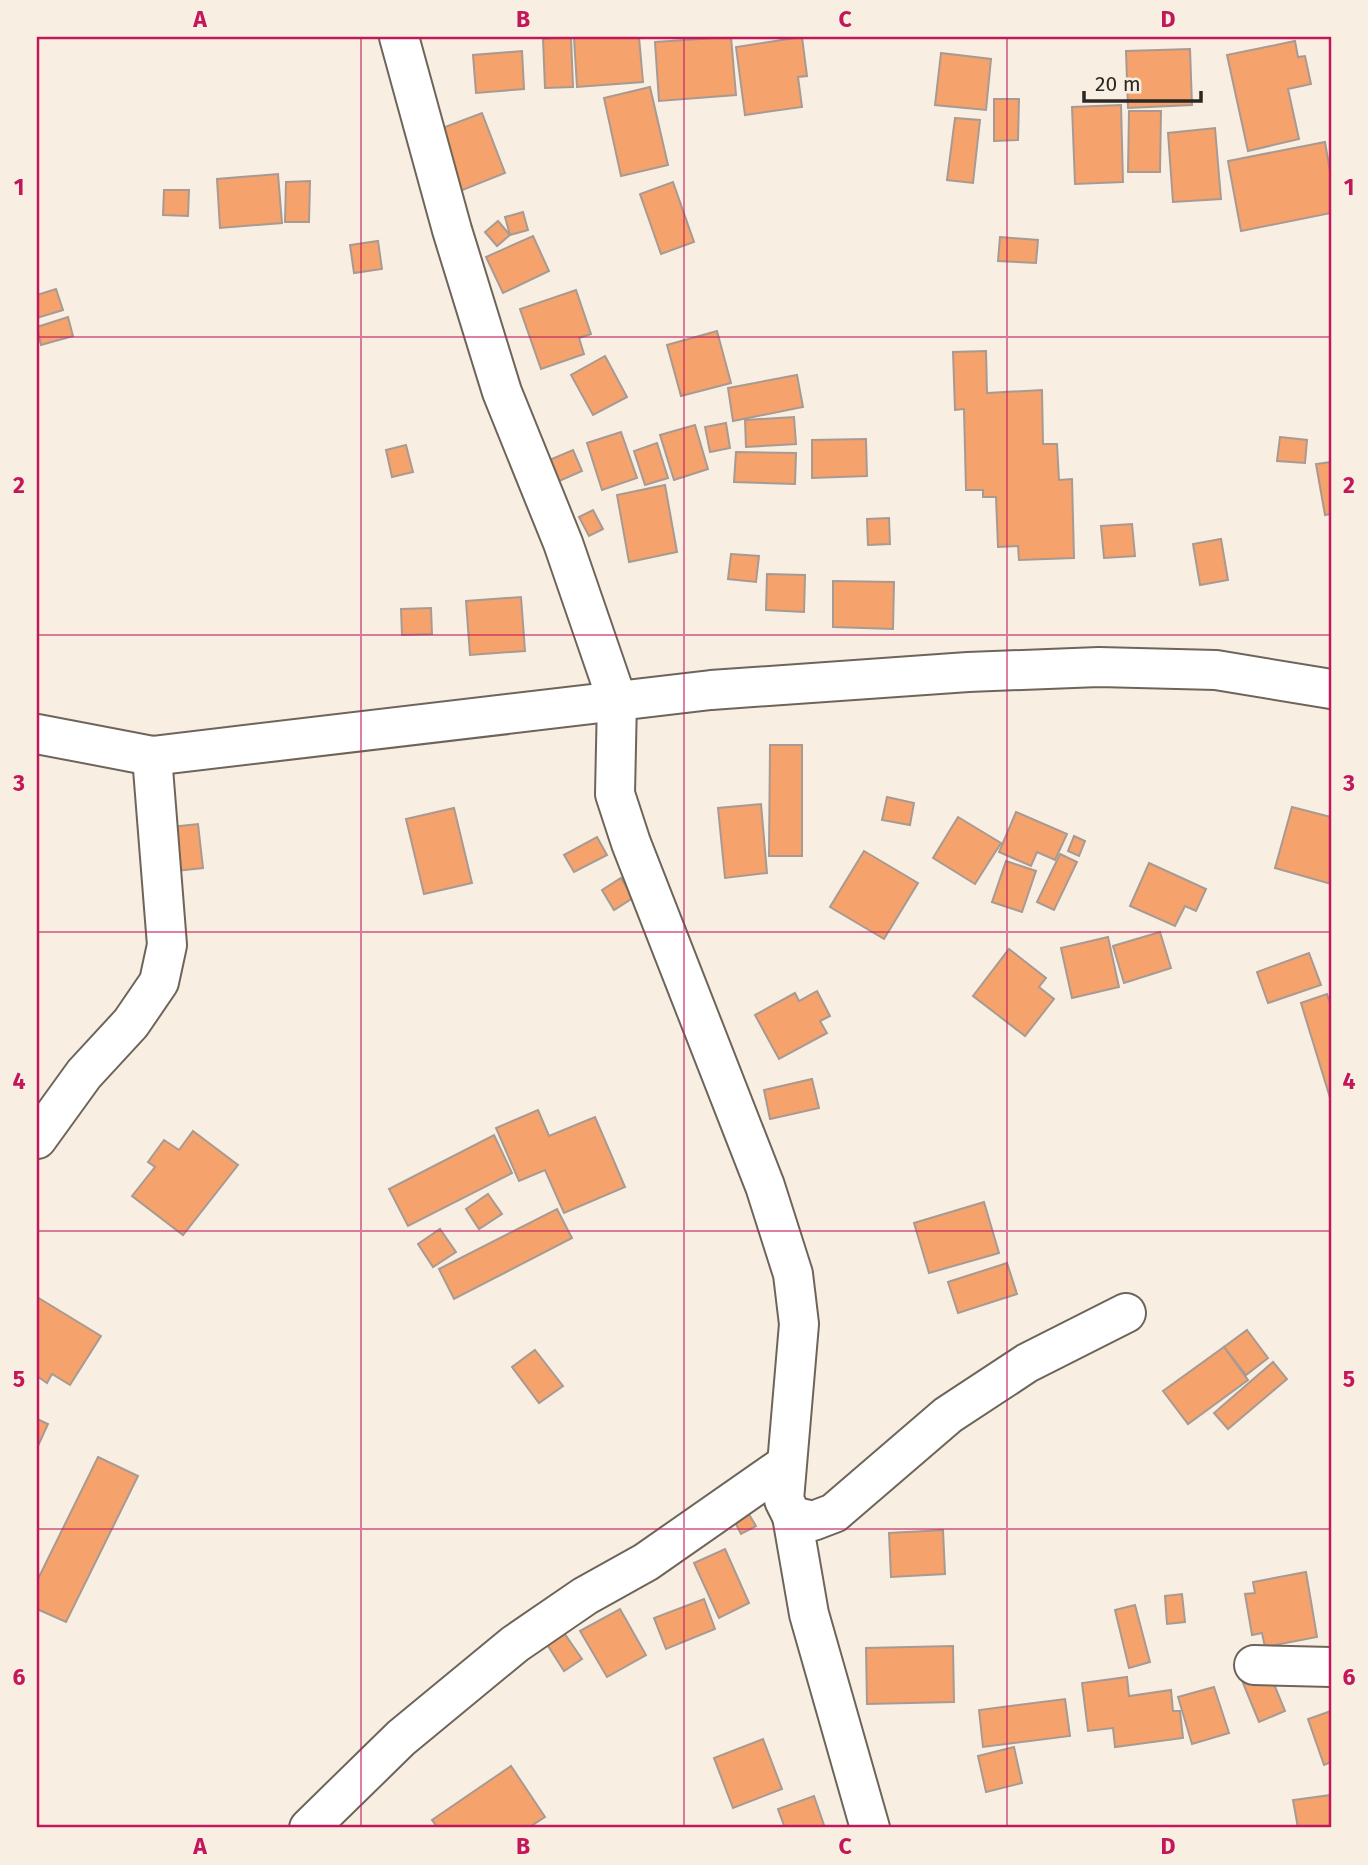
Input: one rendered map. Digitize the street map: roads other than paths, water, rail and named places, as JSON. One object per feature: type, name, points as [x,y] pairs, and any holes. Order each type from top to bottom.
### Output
[{"type":"street","points":[[399,37],[502,392],[564,543],[617,700],[615,794],[631,843],[765,1186],[793,1274],[799,1324],[784,1500],[792,1516],[809,1614],[870,1828]]},
{"type":"street","points":[[37,734],[152,756],[711,690],[1099,667],[1216,670],[1331,689]]},
{"type":"street","points":[[37,1139],[84,1074],[131,1023],[159,982],[167,945],[152,756]]},
{"type":"street","points":[[792,1516],[813,1521],[834,1513],[948,1415],[1027,1363],[1126,1313]]},
{"type":"street","points":[[309,1828],[401,1738],[514,1644],[585,1597],[646,1562],[785,1465]]},
{"type":"street","points":[[1254,1665],[1331,1667]]}]
